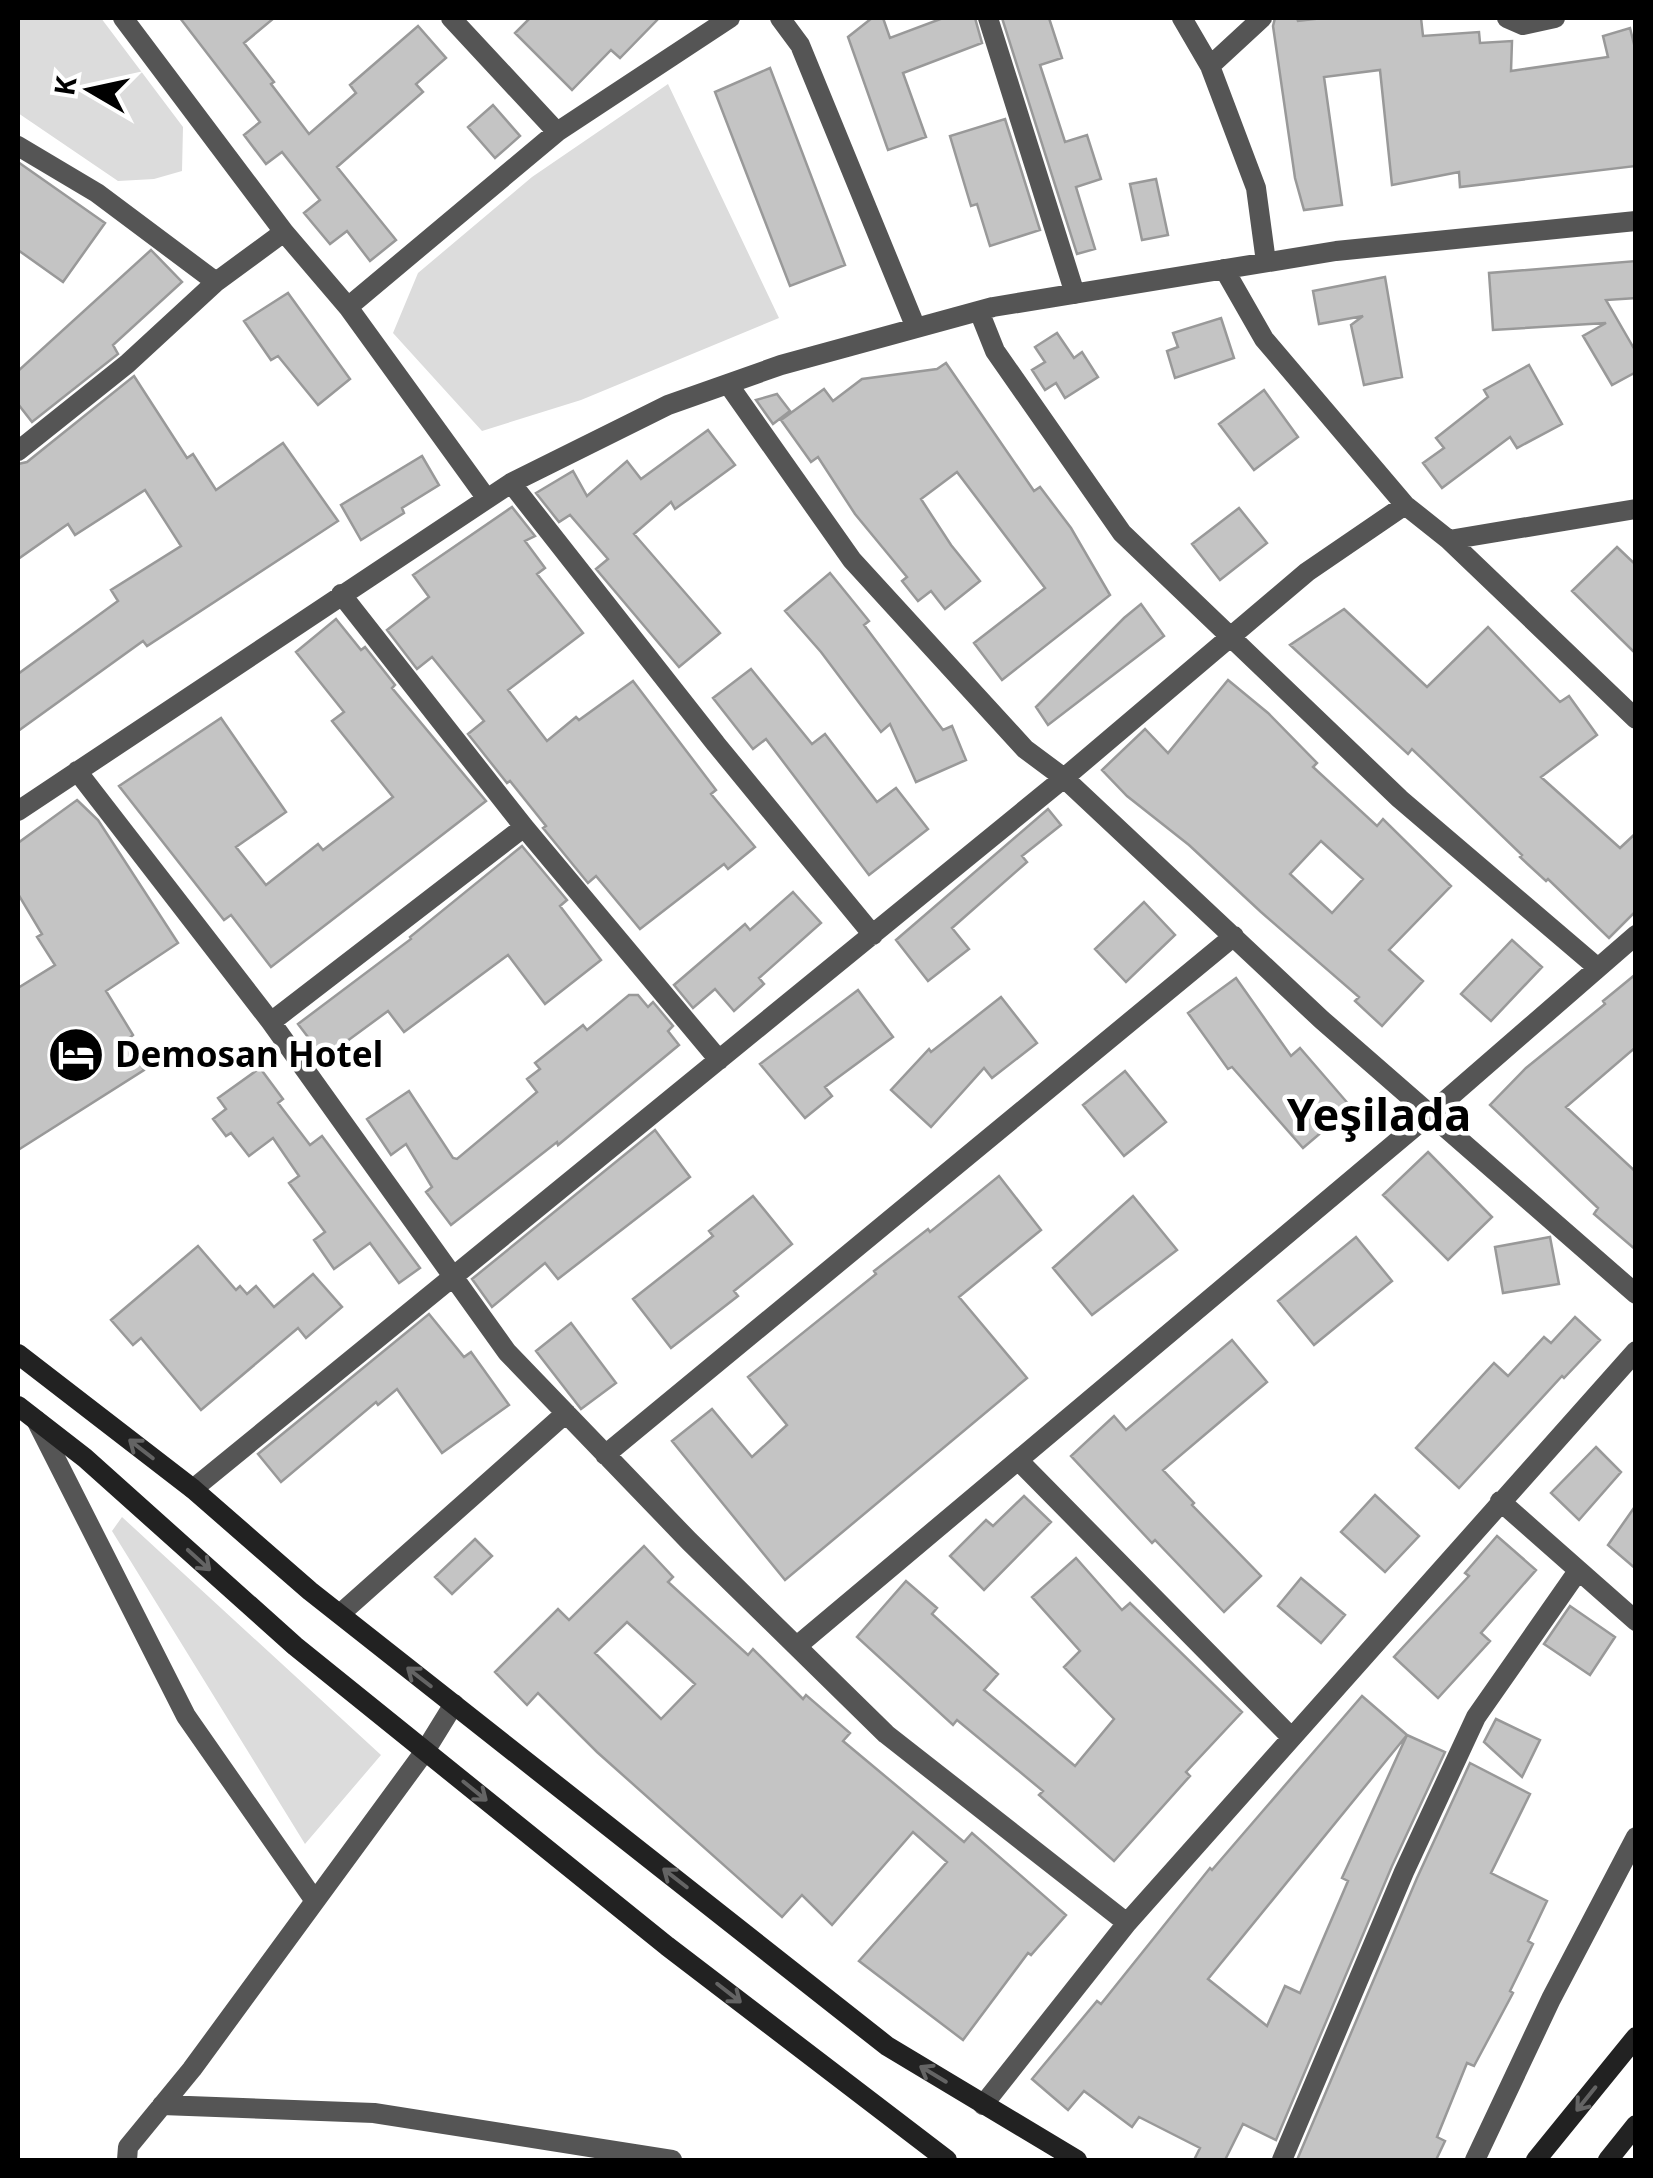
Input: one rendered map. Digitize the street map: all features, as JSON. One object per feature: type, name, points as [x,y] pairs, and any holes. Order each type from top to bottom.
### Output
[{"type":"main road","points":[[18,1354],[193,1489],[340,1614],[887,2046],[1077,2160]]},
{"type":"main road","points":[[18,1406],[86,1458],[295,1646],[667,1946],[947,2160]]},
{"type":"main road","points":[[1536,2160],[1636,2037]]},
{"type":"main road","points":[[1608,2160],[1636,2124]]},
{"type":"street","points":[[123,18],[284,232],[348,307],[487,499]]},
{"type":"street","points":[[451,18],[558,132]]},
{"type":"street","points":[[348,307],[558,132],[730,18]]},
{"type":"street","points":[[780,18],[800,45],[916,328]]},
{"type":"street","points":[[988,18],[1075,294]]},
{"type":"street","points":[[1182,18],[1210,66],[1256,188],[1266,262]]},
{"type":"street","points":[[1210,66],[1262,18]]},
{"type":"street","points":[[1507,18],[1523,24],[1555,18]]},
{"type":"street","points":[[18,146],[97,193],[216,282]]},
{"type":"street","points":[[18,810],[511,484],[668,406],[728,384],[781,365],[979,311],[1336,251],[1636,221]]},
{"type":"street","points":[[18,450],[126,364],[216,282],[284,232]]},
{"type":"street","points":[[1224,270],[1264,339],[1404,505],[1450,540],[1636,719]]},
{"type":"street","points":[[979,311],[995,350],[1122,533],[1400,799],[1598,968]]},
{"type":"street","points":[[728,384],[852,560],[1026,750],[1064,778],[1322,1020],[1636,1294]]},
{"type":"street","points":[[511,484],[873,935]]},
{"type":"street","points":[[193,1489],[1064,778],[1307,572],[1404,505]]},
{"type":"street","points":[[1450,540],[1636,508]]},
{"type":"street","points":[[340,594],[524,826],[719,1060]]},
{"type":"street","points":[[76,771],[271,1022],[507,1352],[886,1734],[1127,1923]]},
{"type":"street","points":[[271,1022],[524,826]]},
{"type":"street","points":[[606,1455],[1234,936]]},
{"type":"street","points":[[796,1646],[1636,936]]},
{"type":"street","points":[[984,2105],[1127,1923],[1636,1351]]},
{"type":"street","points":[[340,1614],[566,1413]]},
{"type":"street","points":[[36,1420],[186,1716],[315,1901]]},
{"type":"street","points":[[1018,1460],[1291,1737]]},
{"type":"street","points":[[1500,1501],[1636,1621]]},
{"type":"street","points":[[1282,2160],[1404,1872],[1476,1717],[1578,1571]]},
{"type":"street","points":[[127,2160],[128,2147],[315,1901],[425,1751],[454,1704]]},
{"type":"street","points":[[1476,2160],[1551,1998],[1636,1837]]},
{"type":"street","points":[[162,2105],[374,2113],[672,2160]]},
{"type":"shaded area","points":[[18,18],[101,18],[183,127],[182,171],[154,179],[118,181],[18,113]]},
{"type":"shaded area","points":[[668,84],[779,318],[581,400],[482,431],[393,333],[418,273],[532,177]]},
{"type":"shaded area","points":[[122,1517],[381,1755],[305,1844],[112,1531]]},
{"type":"building","points":[[180,18],[274,18],[244,43],[309,134],[356,93],[350,85],[418,26],[446,58],[416,84],[423,92],[337,167],[396,240],[370,261],[347,231],[330,244],[304,213],[320,200],[282,152],[266,164],[244,135],[260,122]]},
{"type":"building","points":[[530,18],[659,18],[620,58],[611,50],[572,90],[515,33]]},
{"type":"building","points":[[872,18],[883,18],[890,38],[943,18],[975,18],[982,43],[903,73],[926,137],[888,150],[848,37]]},
{"type":"building","points":[[1002,18],[1049,18],[1062,58],[1040,65],[1065,142],[1087,135],[1101,179],[1076,187],[1095,249],[1077,254]]},
{"type":"building","points":[[1275,18],[1421,18],[1423,36],[1479,32],[1480,43],[1512,41],[1511,71],[1608,57],[1603,36],[1630,28],[1636,52],[1636,166],[1460,187],[1459,172],[1392,185],[1380,70],[1324,77],[1342,205],[1304,210],[1295,178]]},
{"type":"building","points":[[770,68],[845,265],[790,286],[715,92]]},
{"type":"building","points":[[493,105],[520,136],[495,158],[468,127]]},
{"type":"building","points":[[1005,119],[1040,230],[990,246],[977,204],[971,206],[950,136]]},
{"type":"building","points":[[18,162],[105,223],[63,282],[18,250]]},
{"type":"building","points":[[1156,179],[1168,235],[1142,240],[1130,184]]},
{"type":"building","points":[[151,250],[182,282],[113,345],[118,354],[32,422],[18,404],[18,371]]},
{"type":"building","points":[[1636,261],[1636,298],[1606,300],[1636,352],[1636,372],[1612,385],[1583,336],[1606,323],[1493,330],[1489,273]]},
{"type":"building","points":[[1385,277],[1402,377],[1364,385],[1351,325],[1363,316],[1319,324],[1313,291]]},
{"type":"building","points":[[288,293],[350,379],[318,405],[278,356],[271,360],[244,321]]},
{"type":"building","points":[[1221,318],[1234,358],[1175,378],[1167,351],[1178,347],[1173,333]]},
{"type":"building","points":[[1057,333],[1074,358],[1082,352],[1098,377],[1065,398],[1056,383],[1045,390],[1032,370],[1045,362],[1035,347]]},
{"type":"building","points":[[946,363],[1034,491],[1040,487],[1071,528],[1110,595],[1002,680],[974,643],[1045,588],[957,472],[921,499],[980,581],[945,609],[931,591],[918,601],[902,581],[907,577],[855,514],[818,457],[811,462],[781,420],[824,389],[833,401],[862,379],[937,369]]},
{"type":"building","points":[[1529,365],[1562,424],[1517,448],[1510,437],[1442,488],[1423,463],[1444,448],[1436,438],[1488,397],[1484,390]]},
{"type":"building","points":[[134,376],[187,458],[193,454],[216,490],[283,443],[338,521],[147,646],[143,641],[18,731],[18,674],[118,601],[111,590],[181,546],[145,490],[75,535],[68,524],[18,559],[18,464],[27,462]]},
{"type":"building","points":[[1264,390],[1298,437],[1254,470],[1219,424]]},
{"type":"building","points":[[777,394],[790,411],[773,424],[756,400]]},
{"type":"building","points":[[708,430],[735,465],[675,509],[671,502],[634,534],[720,633],[679,667],[596,569],[608,559],[570,515],[559,522],[536,493],[573,471],[587,496],[627,461],[641,479]]},
{"type":"building","points":[[422,456],[439,485],[361,540],[341,505]]},
{"type":"building","points":[[512,507],[535,536],[525,541],[545,568],[537,574],[583,633],[508,690],[547,741],[576,717],[579,720],[633,681],[716,790],[711,794],[755,847],[728,869],[724,864],[640,929],[596,876],[588,883],[510,781],[507,783],[468,734],[484,721],[432,657],[417,669],[387,630],[429,597],[413,575]]},
{"type":"building","points":[[1239,508],[1267,543],[1220,580],[1192,544]]},
{"type":"building","points":[[1617,547],[1636,565],[1636,654],[1572,591]]},
{"type":"building","points":[[830,573],[869,621],[864,625],[943,730],[952,726],[966,760],[916,782],[890,724],[881,732],[785,611]]},
{"type":"building","points":[[1141,604],[1164,636],[1048,725],[1036,707]]},
{"type":"building","points":[[1344,609],[1427,687],[1488,627],[1560,702],[1569,696],[1597,735],[1541,777],[1620,848],[1636,833],[1636,911],[1609,938],[1520,857],[1412,749],[1408,754],[1290,645]]},
{"type":"building","points":[[336,619],[361,650],[365,647],[395,685],[392,688],[486,801],[271,967],[231,915],[224,920],[119,786],[221,718],[286,812],[236,847],[266,885],[318,844],[323,850],[393,797],[332,721],[344,712],[296,652]]},
{"type":"building","points":[[751,669],[812,744],[825,734],[877,802],[896,788],[928,829],[869,875],[766,739],[753,749],[713,698]]},
{"type":"building","points":[[1228,680],[1268,713],[1317,763],[1313,767],[1377,826],[1383,819],[1451,886],[1389,950],[1423,981],[1382,1026],[1355,1001],[1359,997],[1102,770],[1145,729],[1168,753]],"holes":[[[1321,841],[1363,879],[1332,913],[1290,874]]]},
{"type":"building","points":[[77,800],[98,820],[178,943],[106,991],[133,1035],[126,1041],[144,1070],[18,1150],[18,988],[55,965],[37,937],[42,934],[18,894],[18,843]]},
{"type":"building","points":[[1048,809],[1061,825],[1022,856],[1027,862],[952,928],[969,949],[928,981],[896,940]]},
{"type":"building","points":[[522,846],[567,900],[560,906],[601,960],[545,1004],[508,955],[404,1032],[388,1011],[324,1058],[298,1024],[411,939]]},
{"type":"building","points":[[793,892],[821,923],[759,978],[764,984],[734,1011],[715,989],[693,1008],[674,985],[745,924],[750,930]]},
{"type":"building","points":[[1144,902],[1175,935],[1126,982],[1095,949]]},
{"type":"building","points":[[1512,940],[1542,967],[1491,1021],[1461,994]]},
{"type":"building","points":[[1636,974],[1636,1047],[1566,1107],[1636,1172],[1636,1250],[1594,1214],[1598,1208],[1490,1105],[1526,1068]]},
{"type":"building","points":[[1236,978],[1291,1056],[1300,1048],[1351,1107],[1303,1148],[1232,1067],[1228,1069],[1188,1013]]},
{"type":"building","points":[[858,990],[893,1037],[825,1087],[832,1096],[805,1118],[760,1064]]},
{"type":"building","points":[[629,995],[638,995],[648,1007],[653,1002],[673,1026],[668,1031],[679,1045],[558,1145],[557,1142],[451,1225],[426,1192],[432,1187],[406,1144],[391,1155],[367,1119],[409,1091],[457,1159],[537,1092],[527,1079],[540,1069],[535,1063],[583,1025],[587,1030]]},
{"type":"building","points":[[1001,997],[1037,1043],[992,1078],[984,1068],[931,1127],[891,1090],[929,1049],[931,1052]]},
{"type":"building","points":[[260,1068],[283,1099],[278,1103],[310,1145],[322,1136],[420,1268],[399,1283],[370,1243],[334,1269],[314,1240],[325,1232],[289,1183],[299,1176],[273,1138],[249,1156],[231,1133],[226,1136],[213,1119],[226,1109],[218,1098]]},
{"type":"building","points":[[1125,1071],[1166,1122],[1124,1156],[1083,1105]]},
{"type":"building","points":[[655,1130],[690,1177],[558,1279],[545,1263],[492,1307],[472,1279]]},
{"type":"building","points":[[1428,1152],[1492,1217],[1448,1260],[1383,1195]]},
{"type":"building","points":[[999,1176],[1041,1230],[959,1297],[1027,1378],[785,1580],[672,1441],[712,1409],[752,1457],[787,1425],[748,1377],[876,1274],[874,1271]]},
{"type":"building","points":[[753,1196],[792,1244],[734,1291],[738,1296],[671,1348],[633,1299],[713,1236],[709,1231]]},
{"type":"building","points":[[1133,1196],[1177,1250],[1092,1315],[1053,1268]]},
{"type":"building","points":[[1356,1237],[1392,1281],[1314,1345],[1278,1301]]},
{"type":"building","points":[[1550,1237],[1559,1284],[1503,1293],[1495,1247]]},
{"type":"building","points":[[198,1246],[236,1290],[240,1286],[247,1294],[256,1286],[274,1307],[313,1274],[342,1307],[306,1338],[298,1328],[201,1410],[141,1338],[133,1345],[111,1320]]},
{"type":"building","points":[[429,1314],[464,1357],[471,1352],[509,1405],[442,1453],[397,1389],[281,1482],[258,1454]]},
{"type":"building","points":[[1575,1317],[1600,1340],[1459,1488],[1416,1448],[1494,1363],[1508,1376],[1544,1337],[1551,1343]]},
{"type":"building","points":[[571,1323],[616,1383],[581,1409],[536,1351]]},
{"type":"building","points":[[1232,1340],[1267,1382],[1163,1470],[1261,1576],[1224,1612],[1155,1540],[1152,1543],[1071,1456],[1114,1416],[1126,1430]]},
{"type":"building","points":[[1596,1447],[1621,1472],[1579,1520],[1551,1493]]},
{"type":"building","points":[[1375,1495],[1419,1536],[1385,1572],[1341,1532]]},
{"type":"building","points":[[1024,1496],[1051,1522],[984,1590],[950,1556],[986,1520],[993,1526]]},
{"type":"building","points":[[1636,1505],[1636,1569],[1608,1545]]},
{"type":"building","points":[[1497,1536],[1536,1570],[1481,1633],[1490,1641],[1438,1698],[1394,1657],[1469,1576],[1465,1573]]},
{"type":"building","points":[[475,1539],[492,1556],[452,1594],[435,1577]]},
{"type":"building","points":[[644,1546],[673,1577],[668,1582],[748,1655],[753,1649],[803,1699],[806,1695],[850,1733],[843,1741],[964,1842],[972,1833],[1066,1915],[1031,1955],[1028,1953],[963,2040],[859,1961],[947,1862],[913,1832],[832,1925],[802,1895],[782,1917],[597,1752],[538,1693],[527,1705],[495,1672],[558,1609],[569,1620]],"holes":[[[627,1622],[695,1684],[661,1719],[595,1653]]]},
{"type":"building","points":[[1076,1558],[1122,1610],[1130,1603],[1242,1712],[1186,1772],[1190,1776],[1114,1861],[1039,1795],[1043,1791],[957,1720],[953,1725],[857,1637],[906,1581],[937,1608],[932,1614],[998,1674],[984,1690],[1075,1766],[1114,1719],[1064,1667],[1080,1651],[1032,1597]]},
{"type":"building","points":[[1301,1578],[1345,1615],[1321,1643],[1278,1606]]},
{"type":"building","points":[[1570,1606],[1615,1637],[1590,1675],[1544,1644]]},
{"type":"building","points":[[1362,1696],[1407,1735],[1445,1752],[1392,1866],[1276,2140],[1243,2124],[1225,2160],[1194,2160],[1200,2148],[1139,2117],[1132,2127],[1084,2091],[1068,2110],[1032,2079],[1097,2001],[1101,2004],[1210,1868]],"holes":[[[1407,1735],[1342,1878],[1348,1881],[1300,1993],[1285,1986],[1267,2026],[1208,1979]]]},
{"type":"building","points":[[1496,1719],[1540,1740],[1522,1777],[1484,1742]]},
{"type":"building","points":[[1470,1763],[1530,1794],[1491,1873],[1547,1901],[1528,1941],[1533,1944],[1510,1991],[1513,1993],[1474,2066],[1467,2063],[1437,2137],[1445,2141],[1436,2160],[1297,2160],[1417,1878]]},
{"type":"place","name":"Demosan Hotel","points":[[76,1055]]},
{"type":"district","name":"Yeşilada","points":[[1379,1115]]}]
